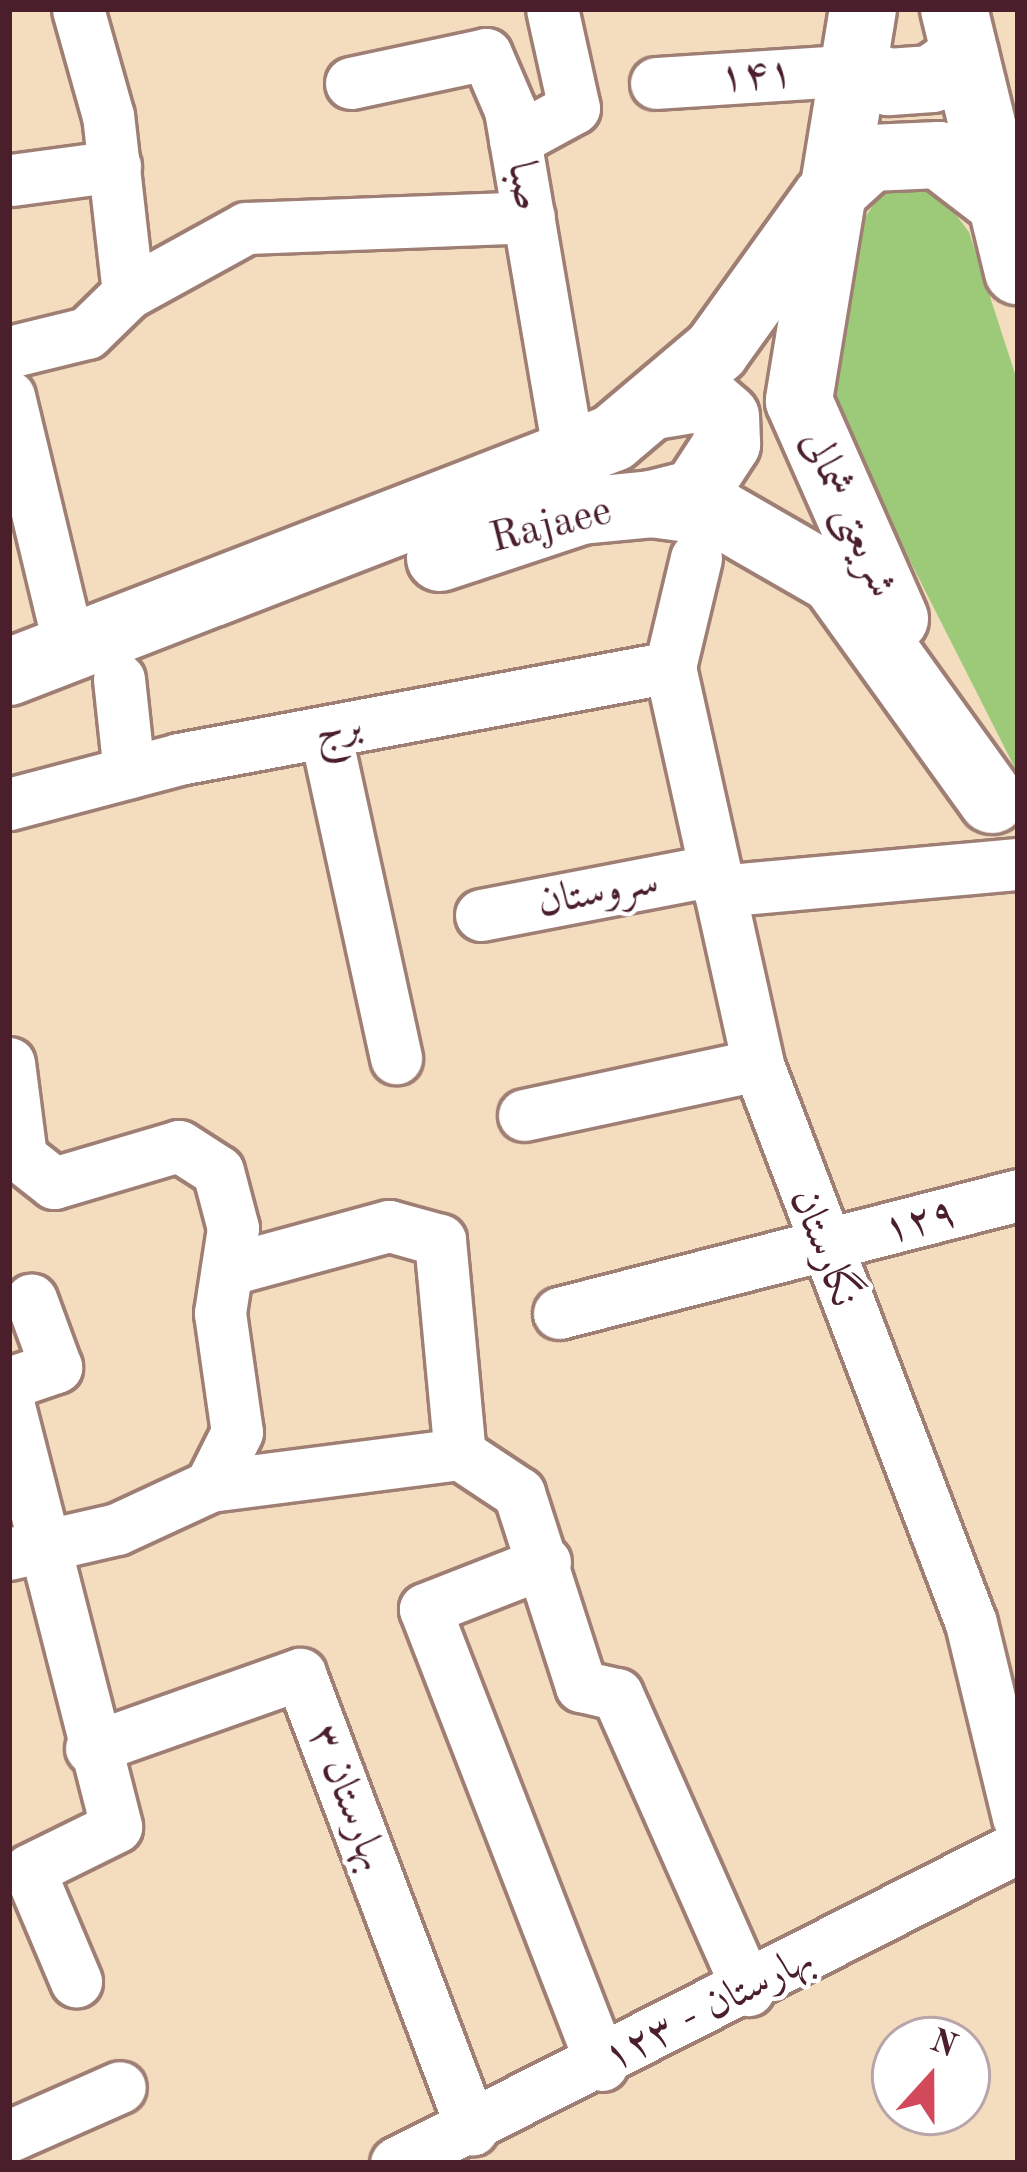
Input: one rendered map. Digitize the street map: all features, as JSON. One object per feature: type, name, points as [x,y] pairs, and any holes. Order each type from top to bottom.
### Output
[{"type":"main road","points":[[860,39],[889,82],[978,74],[991,195],[1018,271]]},
{"type":"main road","name":"شریعتی شمالی","points":[[860,39],[826,198],[799,401],[880,590],[1005,825]]},
{"type":"main road","points":[[826,198],[870,158],[903,150],[939,155],[991,195]]},
{"type":"main road","name":"Rajaee","points":[[9,718],[94,664],[570,460],[654,406],[716,350],[826,198]]},
{"type":"main road","points":[[652,504],[694,493],[727,444],[726,417],[704,398],[654,406]]},
{"type":"main road","name":"Rajaee","points":[[9,672],[94,664],[511,531],[652,504],[718,513],[834,580],[1005,825]]},
{"type":"street","points":[[78,9],[115,166],[128,292]]},
{"type":"street","points":[[515,140],[574,109],[552,9]]},
{"type":"street","name":"۱۴۱","points":[[656,82],[860,39]]},
{"type":"street","name":"صبا","points":[[351,83],[486,54],[515,140],[570,460]]},
{"type":"street","points":[[12,180],[115,166]]},
{"type":"street","points":[[9,352],[87,333],[128,292],[246,228],[529,217]]},
{"type":"street","points":[[9,396],[129,772]]},
{"type":"street","points":[[670,667],[696,558]]},
{"type":"street","name":"برج","points":[[9,804],[129,772],[670,667]]},
{"type":"street","name":"نگارستان","points":[[670,667],[758,1066],[821,1249],[971,1623],[1018,1817]]},
{"type":"street","points":[[325,732],[396,1058]]},
{"type":"street","name":"سروستان","points":[[482,915],[717,881],[1018,864]]},
{"type":"street","points":[[9,1063],[21,1157],[54,1184],[179,1146],[218,1171],[233,1228],[220,1312],[237,1432],[210,1486]]},
{"type":"street","points":[[524,1115],[758,1066]]},
{"type":"street","name":"۱۲۹","points":[[559,1313],[1018,1195]]},
{"type":"street","points":[[227,1270],[389,1226],[440,1240],[460,1454]]},
{"type":"street","points":[[9,1383],[56,1367],[32,1299]]},
{"type":"street","points":[[9,1406],[24,1551],[116,1827],[28,1870],[76,1981]]},
{"type":"street","points":[[24,1551],[117,1529],[210,1486],[460,1454],[518,1493],[545,1562],[580,1686],[617,1694],[748,1990]]},
{"type":"street","points":[[545,1562],[425,1609],[602,2065]]},
{"type":"street","name":"بهارستان ۳","points":[[91,1748],[300,1674],[472,2130]]},
{"type":"street","name":"بهارستان - ۱۲۳","points":[[396,2163],[602,2065],[1018,1847]]},
{"type":"street","points":[[9,2136],[120,2087]]},
{"type":"green space","points":[[930,181],[969,232],[1018,383],[1018,774],[828,399],[845,247],[882,192]]}]
